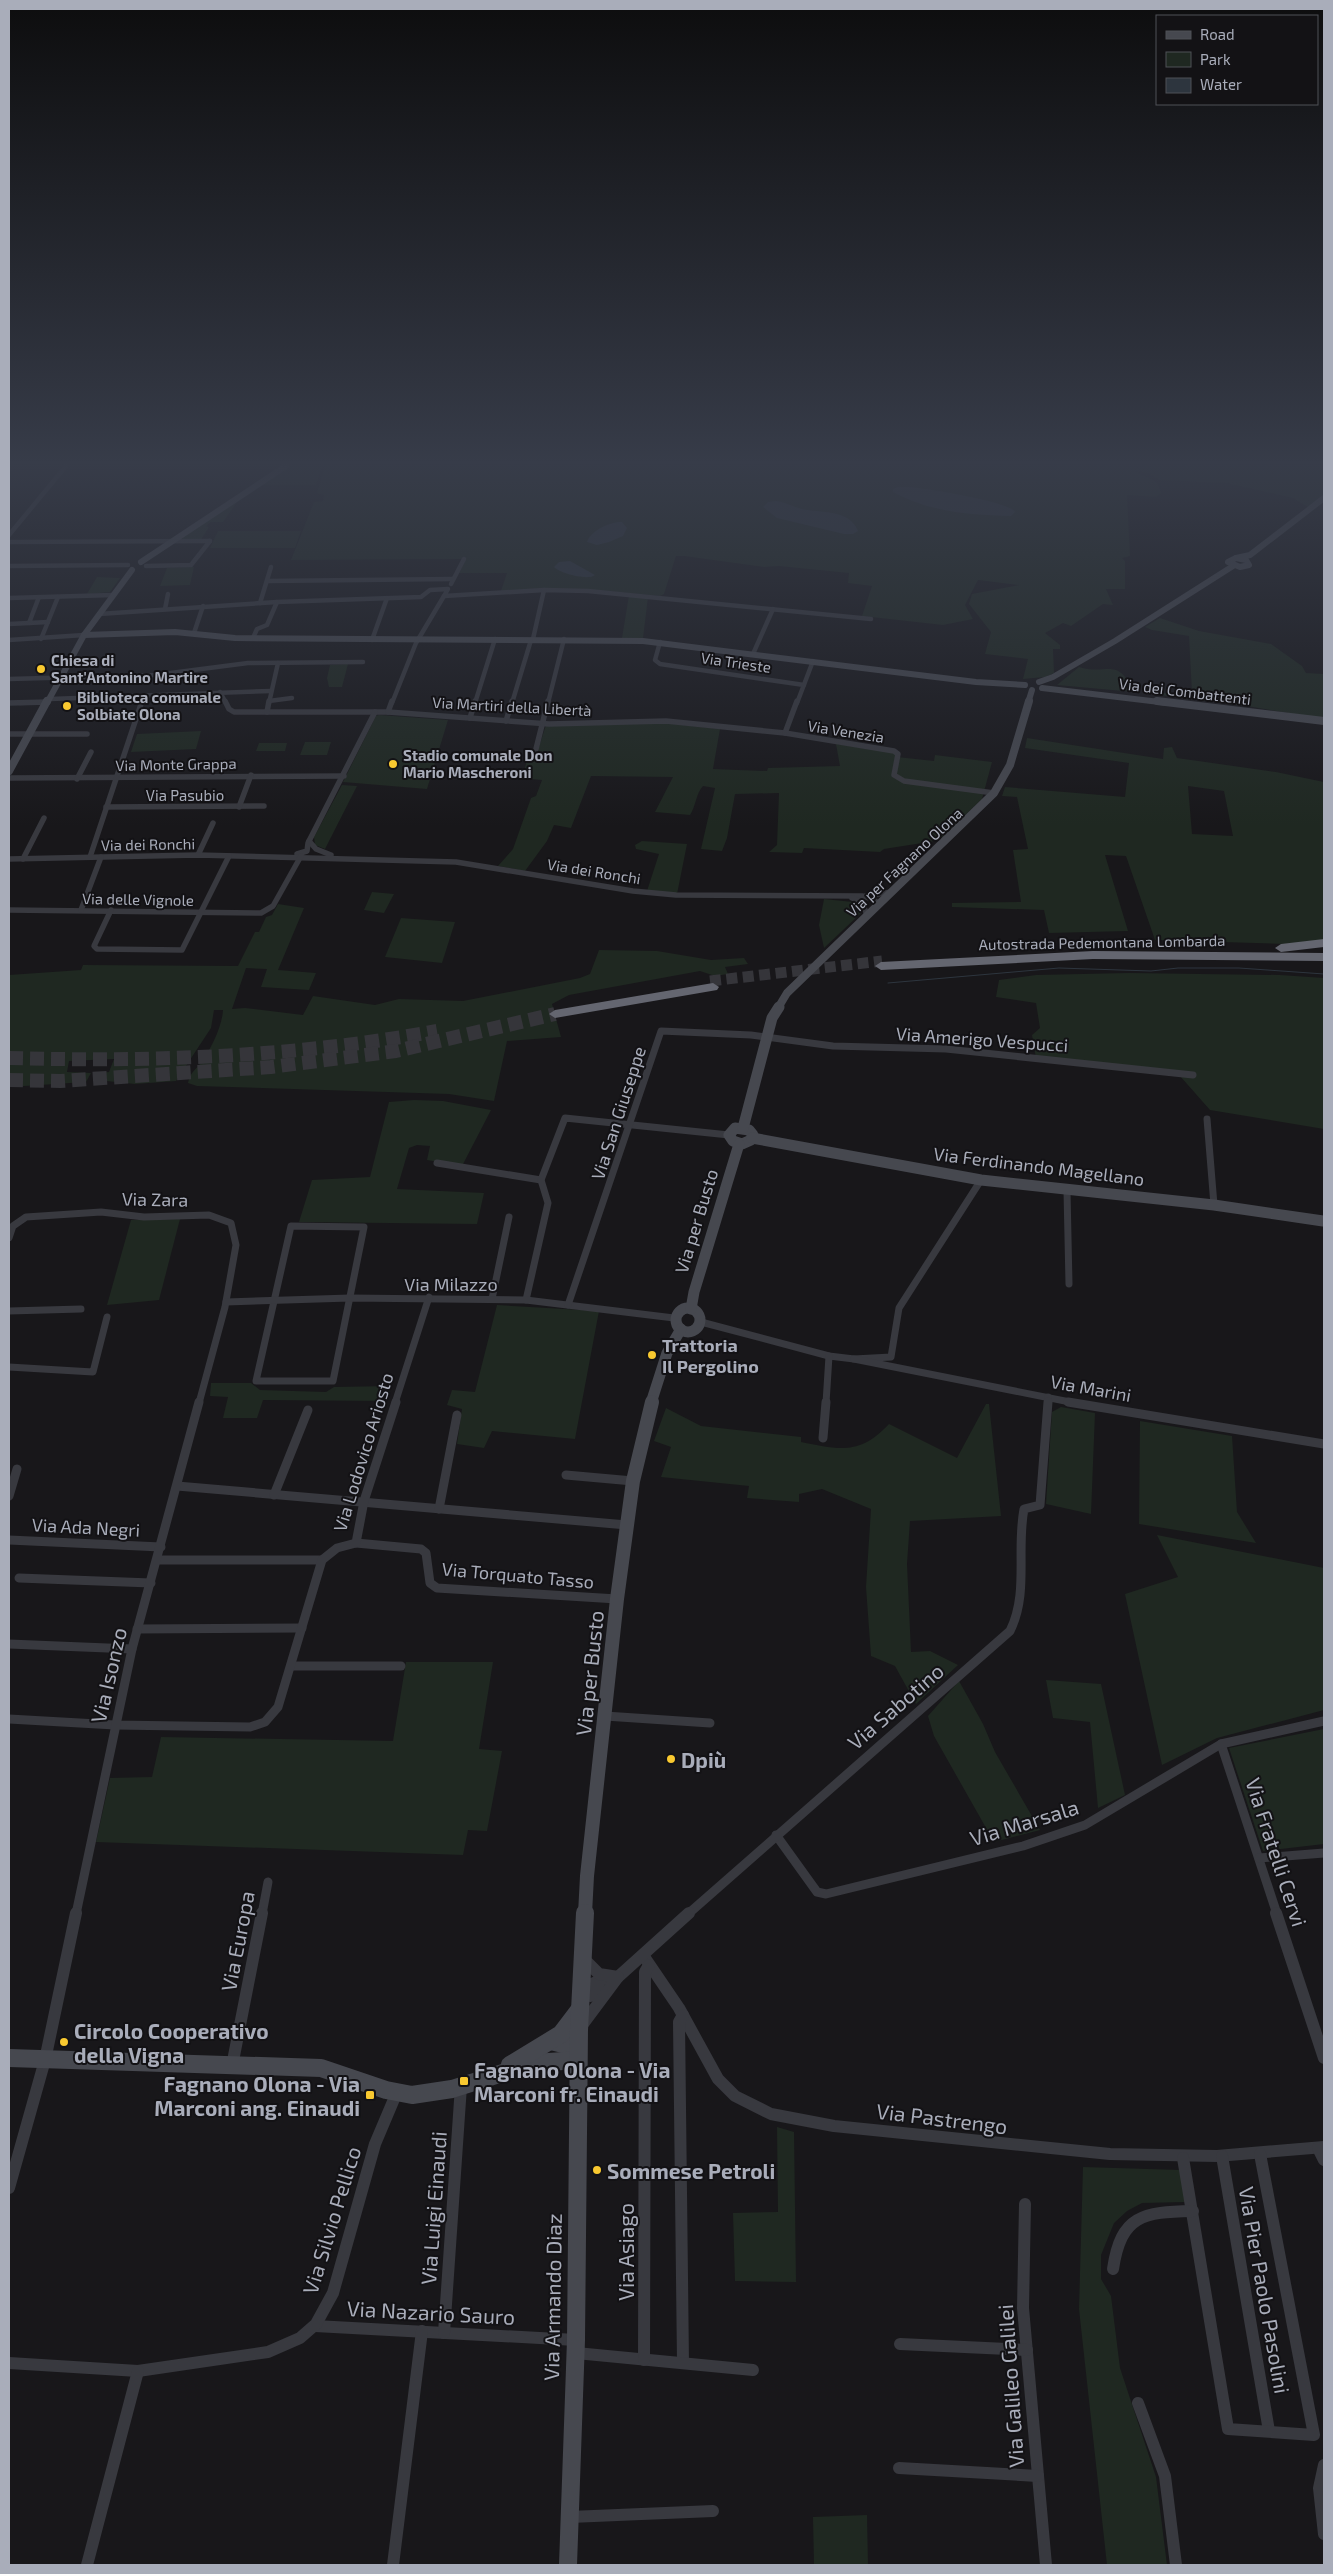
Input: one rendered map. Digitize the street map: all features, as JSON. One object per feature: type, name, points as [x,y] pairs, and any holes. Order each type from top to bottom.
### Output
[{"type":"highway","points":[[1281,952],[1324,943]]},
{"type":"highway","name":"Autostrada Pedemontana Lombarda","points":[[882,963],[1093,955],[1281,952],[1324,949]]},
{"type":"highway","points":[[1281,952],[1324,962]]},
{"type":"highway","name":"Autostrada Pedemontana Lombarda","points":[[1281,952],[1324,956]]},
{"type":"highway","points":[[554,1011],[712,984]]},
{"type":"street","points":[[9,771],[84,635],[118,586]]},
{"type":"street","points":[[260,602],[265,586]]},
{"type":"street","points":[[388,712],[416,643],[450,586]]},
{"type":"street","points":[[9,640],[84,635],[194,633],[252,638],[372,640],[564,639],[660,642],[1028,687],[1031,681],[1041,685],[1201,586]]},
{"type":"street","points":[[99,614],[260,602],[421,597],[430,590],[448,589]]},
{"type":"street","points":[[444,596],[544,590],[629,594],[871,619]]},
{"type":"street","points":[[506,720],[532,640],[544,590]]},
{"type":"street","points":[[165,608],[168,594]]},
{"type":"street","points":[[9,598],[113,595]]},
{"type":"street","points":[[29,623],[39,597]]},
{"type":"street","points":[[41,639],[58,597]]},
{"type":"street","points":[[372,640],[387,598]]},
{"type":"street","points":[[252,638],[257,629],[266,626],[276,602]]},
{"type":"street","points":[[194,633],[203,606]]},
{"type":"street","points":[[753,654],[773,609]]},
{"type":"street","points":[[9,624],[48,622]]},
{"type":"street","points":[[536,749],[564,639]]},
{"type":"street","points":[[470,718],[495,640]]},
{"type":"street","name":"Via Trieste","points":[[660,642],[655,660],[660,664],[804,685]]},
{"type":"street","points":[[786,733],[813,661]]},
{"type":"street","points":[[9,679],[155,675],[248,663],[364,662]]},
{"type":"street","points":[[267,712],[278,663]]},
{"type":"street","name":"Via dei Combattenti","points":[[1041,685],[1324,721]]},
{"type":"street","name":"Via per Fagnano Olona","points":[[768,1038],[772,1018],[787,993],[994,793],[1010,765],[1028,687]]},
{"type":"street","points":[[9,703],[271,691]]},
{"type":"street","name":"Via Martiri della Libertà","points":[[220,692],[232,711],[388,712],[544,723],[664,721],[786,733]]},
{"type":"street","points":[[90,857],[144,697]]},
{"type":"street","points":[[269,701],[292,698]]},
{"type":"street","points":[[309,841],[318,850],[318,855],[311,857],[305,855],[309,841],[344,776],[375,712]]},
{"type":"street","name":"Via Venezia","points":[[786,733],[894,751],[898,754],[894,775],[904,781],[994,793]]},
{"type":"street","points":[[9,734],[87,734]]},
{"type":"street","points":[[77,779],[91,752]]},
{"type":"street","points":[[239,807],[251,775]]},
{"type":"street","name":"Via Monte Grappa","points":[[9,778],[77,779],[251,775],[344,776]]},
{"type":"street","name":"Via Pasubio","points":[[106,807],[264,806]]},
{"type":"street","points":[[23,859],[44,818]]},
{"type":"street","points":[[198,855],[213,823]]},
{"type":"street","name":"Via dei Ronchi","points":[[288,856],[318,850],[343,857]]},
{"type":"street","name":"Via dei Ronchi","points":[[9,859],[198,855],[343,857],[484,865],[633,891],[676,895],[843,896],[878,904]]},
{"type":"street","points":[[111,910],[94,946],[97,949],[182,950],[229,856]]},
{"type":"street","name":"Via delle Vignole","points":[[9,910],[267,911],[273,906],[301,856]]},
{"type":"street","points":[[81,910],[101,857]]},
{"type":"street","points":[[867,915],[861,899],[892,892]]},
{"type":"street","name":"Via San Giuseppe","points":[[568,1305],[660,1032],[751,1034],[768,1038]]},
{"type":"street","points":[[742,1128],[768,1038]]},
{"type":"street","name":"Via Amerigo Vespucci","points":[[768,1038],[833,1046],[924,1048],[1043,1058],[1194,1075]]},
{"type":"street","points":[[526,1300],[548,1203],[541,1180],[566,1118],[729,1135],[731,1139],[739,1144],[746,1143],[752,1138],[752,1132],[742,1128],[735,1128],[729,1135]]},
{"type":"street","points":[[1207,1119],[1214,1205]]},
{"type":"street","name":"Via Ferdinando Magellano","points":[[752,1138],[981,1180],[1067,1191],[1214,1205],[1324,1222]]},
{"type":"street","name":"Via per Busto","points":[[692,1309],[694,1292],[739,1144]]},
{"type":"street","points":[[437,1163],[541,1180]]},
{"type":"street","points":[[701,1322],[829,1356],[854,1359],[891,1357],[899,1308],[981,1180]]},
{"type":"street","points":[[1067,1191],[1069,1284]]},
{"type":"street","name":"Via Zara","points":[[9,1238],[13,1226],[26,1217],[100,1212],[144,1218],[209,1215],[231,1223],[236,1245],[226,1302]]},
{"type":"street","points":[[492,1299],[509,1217]]},
{"type":"street","points":[[291,1226],[364,1226],[350,1298],[333,1381],[256,1381],[291,1226]]},
{"type":"street","name":"Via Milazzo","points":[[226,1302],[275,1299],[429,1297],[526,1300],[677,1323]]},
{"type":"street","name":"Via Lodovico Ariosto","points":[[322,1560],[335,1549],[356,1543],[364,1501],[429,1297]]},
{"type":"street","name":"Via Isonzo","points":[[9,2188],[45,2060],[132,1649],[158,1560],[226,1302]]},
{"type":"street","points":[[9,1311],[81,1309]]},
{"type":"street","points":[[692,1309],[700,1315],[701,1322],[695,1329],[677,1323],[682,1310],[692,1309]]},
{"type":"street","points":[[9,1367],[93,1372],[107,1316]]},
{"type":"street","name":"Via per Busto","points":[[579,2030],[587,1876],[617,1599],[633,1481],[648,1414],[677,1323]]},
{"type":"street","points":[[822,1438],[829,1356]]},
{"type":"street","name":"Via Marini","points":[[854,1359],[905,1372],[1324,1444]]},
{"type":"street","name":"Via Sabotino","points":[[580,2001],[584,1987],[592,1982],[613,1977],[646,1960],[776,1835],[1010,1631],[1016,1623],[1020,1605],[1019,1523],[1024,1509],[1040,1505],[1048,1397]]},
{"type":"street","points":[[274,1495],[308,1410]]},
{"type":"street","points":[[439,1510],[457,1415]]},
{"type":"street","points":[[9,1496],[17,1469]]},
{"type":"street","points":[[566,1475],[633,1481]]},
{"type":"street","points":[[177,1486],[627,1525]]},
{"type":"street","name":"Via Ada Negri","points":[[9,1540],[161,1547]]},
{"type":"street","name":"Via Torquato Tasso","points":[[356,1543],[421,1549],[426,1553],[430,1583],[437,1588],[617,1599]]},
{"type":"street","points":[[9,1719],[250,1727],[266,1722],[278,1707],[322,1560],[158,1560]]},
{"type":"street","points":[[19,1578],[151,1583]]},
{"type":"street","points":[[137,1629],[302,1628]]},
{"type":"street","points":[[9,1644],[132,1649]]},
{"type":"street","points":[[291,1666],[401,1666]]},
{"type":"street","points":[[605,1716],[710,1723]]},
{"type":"street","name":"Via Marsala","points":[[776,1835],[817,1892],[826,1894],[1023,1846],[1085,1825],[1221,1744],[1324,1721]]},
{"type":"street","name":"Via Fratelli Cervi","points":[[1221,1744],[1324,2058]]},
{"type":"street","points":[[1259,1858],[1324,1853]]},
{"type":"street","name":"Via Europa","points":[[232,2066],[268,1882]]},
{"type":"street","points":[[583,1955],[590,1968],[598,1974],[613,1977]]},
{"type":"street","name":"Via Pastrengo","points":[[646,1960],[683,2015],[710,2067],[722,2083],[736,2096],[774,2114],[804,2121],[995,2145],[1183,2158],[1260,2154],[1321,2147],[1324,2160]]},
{"type":"street","name":"Via Asiago","points":[[644,2360],[646,1960]]},
{"type":"street","name":"Via Sabotino","points":[[579,2030],[608,1990],[613,1977]]},
{"type":"street","points":[[498,2074],[561,2034],[580,2001],[608,1990]]},
{"type":"street","points":[[683,2015],[679,2022],[683,2363]]},
{"type":"street","name":"Via Armando Diaz","points":[[568,2565],[575,2346],[579,2030]]},
{"type":"street","points":[[9,2058],[336,2070],[397,2092],[424,2095],[461,2086],[527,2064],[552,2059],[578,2060],[572,2048],[564,2042],[551,2041]]},
{"type":"street","name":"Via Luigi Einaudi","points":[[444,2333],[461,2086]]},
{"type":"street","name":"Via Silvio Pellico","points":[[9,2363],[138,2371],[268,2352],[282,2348],[302,2337],[315,2326],[332,2294],[342,2266],[375,2143],[397,2092]]},
{"type":"street","name":"Via Pier Paolo Pasolini","points":[[1183,2158],[1228,2429],[1314,2435],[1260,2154]]},
{"type":"street","name":"Via Pier Paolo Pasolini","points":[[1222,2156],[1269,2431]]},
{"type":"street","name":"Via Galileo Galilei","points":[[1025,2204],[1023,2308],[1046,2565]]},
{"type":"street","points":[[1113,2269],[1115,2249],[1122,2231],[1135,2220],[1151,2212],[1193,2211]]},
{"type":"street","name":"Via Nazario Sauro","points":[[315,2326],[422,2331],[575,2346],[644,2360],[753,2370]]},
{"type":"street","points":[[393,2565],[422,2331]]},
{"type":"street","points":[[900,2344],[1027,2350]]},
{"type":"street","points":[[87,2565],[138,2371]]},
{"type":"street","points":[[1138,2403],[1165,2476],[1176,2565]]},
{"type":"street","points":[[1324,2465],[1320,2475],[1324,2534]]},
{"type":"street","points":[[899,2468],[1038,2476]]},
{"type":"street","points":[[569,2517],[713,2511]]},
{"type":"green space","points":[[92,586],[114,586],[110,592],[87,594]]},
{"type":"green space","points":[[503,586],[666,586],[664,594],[660,596],[596,590],[501,591]]},
{"type":"green space","points":[[872,586],[975,586],[965,605],[973,619],[943,625],[862,616]]},
{"type":"green space","points":[[1013,586],[1125,586],[1125,589],[1106,589],[1113,605],[1103,604],[1071,626],[1063,623],[1045,633],[1060,645],[1060,649],[1053,649],[1054,673],[1045,677],[1023,679],[1028,659],[985,654],[991,632],[969,604],[972,594]]},
{"type":"green space","points":[[629,595],[648,597],[643,638],[622,638]]},
{"type":"green space","points":[[1160,618],[1199,631],[1271,644],[1302,666],[1306,673],[1324,674],[1324,719],[1247,706],[1144,693],[1192,693],[1189,636],[1152,630],[1145,627]]},
{"type":"green space","points":[[348,664],[342,687],[329,687],[327,678],[330,665]]},
{"type":"green space","points":[[1079,667],[1097,670],[1117,670],[1128,681],[1134,692],[1057,685]]},
{"type":"green space","name":"Stadio comunale Don Mario Mascheroni","points":[[376,716],[448,720],[427,789],[343,782]]},
{"type":"green space","points":[[665,723],[720,729],[713,769],[767,771],[768,768],[840,766],[836,744],[896,753],[897,757],[934,761],[935,755],[992,762],[982,799],[942,837],[935,841],[884,849],[880,852],[804,848],[802,853],[769,852],[777,845],[779,793],[735,794],[727,838],[722,851],[701,849],[715,788],[703,786],[690,815],[655,812],[673,777],[591,776],[571,828],[554,825],[547,841],[525,871],[498,866],[513,849],[531,798],[536,796],[542,780],[522,778],[530,750],[538,750],[546,725]]},
{"type":"green space","points":[[201,731],[196,749],[131,752],[137,734]]},
{"type":"green space","points":[[1027,738],[1163,759],[1164,748],[1172,747],[1177,758],[1276,772],[1324,782],[1324,940],[1285,944],[1155,940],[1126,856],[1105,855],[1128,931],[1049,933],[1044,910],[952,907],[952,903],[1021,902],[1013,850],[1028,849],[1017,797],[1002,796],[1005,787],[1125,797],[1129,763],[1025,748]],"holes":[[[1188,786],[1224,791],[1233,836],[1192,834]]]},
{"type":"green space","points":[[305,742],[331,742],[327,755],[300,755]]},
{"type":"green space","points":[[259,743],[287,743],[285,751],[256,751]]},
{"type":"green space","points":[[342,785],[357,786],[325,849],[315,845],[314,837]]},
{"type":"green space","points":[[642,841],[687,844],[677,894],[647,891],[659,854],[636,849],[635,845]]},
{"type":"green space","points":[[372,892],[394,894],[384,913],[364,910]]},
{"type":"green space","points":[[824,899],[853,902],[861,913],[824,948],[819,925]]},
{"type":"green space","points":[[278,904],[304,908],[278,970],[316,973],[309,990],[261,987],[267,969],[246,968],[232,1009],[245,1008],[303,1015],[313,996],[375,1005],[399,999],[463,1001],[580,978],[590,974],[599,950],[657,951],[711,960],[744,958],[748,964],[725,967],[728,974],[715,976],[700,971],[569,995],[552,1004],[561,1037],[507,1041],[494,1101],[449,1094],[197,1086],[188,1083],[191,1074],[212,1045],[221,1024],[223,1010],[214,1010],[211,1028],[176,1081],[135,1084],[97,1080],[96,1073],[109,1072],[114,1059],[69,1061],[67,1072],[91,1073],[86,1082],[9,1087],[9,975],[81,970],[83,965],[238,966],[255,932],[259,932],[266,917],[272,915]]},
{"type":"green space","points":[[401,918],[455,922],[442,963],[385,957]]},
{"type":"green space","points":[[1129,973],[1280,975],[1324,978],[1324,1129],[1210,1110],[1180,1076],[1036,1058],[1032,1035],[1040,1028],[1036,1003],[996,997],[999,980],[1036,975]]},
{"type":"green space","points":[[414,1100],[443,1101],[491,1110],[462,1166],[427,1160],[430,1146],[417,1145],[409,1148],[397,1189],[484,1193],[477,1224],[299,1222],[312,1180],[370,1177],[389,1102]]},
{"type":"green space","points":[[180,1219],[159,1300],[107,1305],[131,1220]]},
{"type":"green space","points":[[497,1305],[599,1311],[575,1439],[492,1431],[484,1448],[457,1444],[462,1409],[447,1405],[452,1390],[475,1392]]},
{"type":"green space","points":[[211,1383],[251,1383],[260,1390],[326,1392],[334,1387],[392,1386],[386,1401],[263,1400],[257,1418],[223,1418],[228,1397],[210,1396]]},
{"type":"green space","points":[[986,1404],[989,1404],[1001,1516],[910,1521],[907,1564],[911,1652],[930,1651],[958,1665],[916,1704],[895,1666],[871,1656],[866,1587],[871,1509],[822,1489],[799,1494],[799,1502],[747,1498],[749,1486],[661,1477],[671,1447],[654,1441],[666,1408],[701,1426],[801,1437],[801,1442],[838,1448],[849,1448],[868,1441],[889,1424],[957,1458]]},
{"type":"green space","points":[[1061,1407],[1095,1413],[1091,1514],[1046,1504],[1052,1412]]},
{"type":"green space","points":[[1140,1421],[1232,1436],[1237,1512],[1256,1543],[1139,1524]]},
{"type":"green space","points":[[1157,1535],[1324,1568],[1324,1710],[1217,1738],[1162,1765],[1125,1594],[1178,1577]]},
{"type":"green space","points":[[406,1662],[493,1662],[479,1749],[502,1751],[487,1831],[468,1830],[463,1855],[96,1842],[110,1778],[152,1777],[161,1737],[393,1741]]},
{"type":"green space","points":[[1046,1680],[1101,1684],[1125,1795],[1098,1808],[1090,1722],[1053,1718]]},
{"type":"green space","points":[[959,1681],[983,1724],[995,1752],[1040,1830],[994,1842],[934,1736],[928,1716]]},
{"type":"green space","points":[[1324,1729],[1324,1844],[1263,1851],[1229,1748]]},
{"type":"green space","points":[[777,2127],[794,2132],[796,2282],[735,2281],[733,2213],[778,2212]]},
{"type":"green space","points":[[1083,2167],[1181,2170],[1185,2202],[1142,2203],[1127,2211],[1114,2223],[1101,2255],[1101,2279],[1111,2296],[1120,2368],[1156,2477],[1167,2565],[1107,2565],[1079,2309]]},
{"type":"green space","points":[[867,2515],[868,2565],[814,2565],[813,2517]]},
{"type":"waterway","points":[[888,983],[1059,968],[1151,971],[1178,968],[1239,968],[1324,974]]},
{"type":"tunnel","points":[[710,981],[882,961]]},
{"type":"tunnel","points":[[9,1080],[60,1081],[271,1067],[396,1051],[555,1014]]},
{"type":"tunnel","points":[[9,1058],[117,1059],[224,1056],[330,1047],[437,1031]]},
{"type":"place","name":"Chiesa di Sant'Antonino Martire","points":[[41,669]]},
{"type":"place","name":"Biblioteca comunale Solbiate Olona","points":[[67,706]]},
{"type":"place","name":"Stadio comunale Don Mario Mascheroni","points":[[393,764]]},
{"type":"place","name":"Trattoria Il Pergolino","points":[[652,1355]]},
{"type":"place","name":"Dpiù","points":[[671,1759]]},
{"type":"place","name":"Circolo Cooperativo della Vigna","points":[[64,2042]]},
{"type":"place","name":"Fagnano Olona - Via Marconi fr. Einaudi","points":[[464,2081]]},
{"type":"place","name":"Fagnano Olona - Via Marconi ang. Einaudi","points":[[370,2095]]},
{"type":"place","name":"Sommese Petroli","points":[[597,2170]]}]
